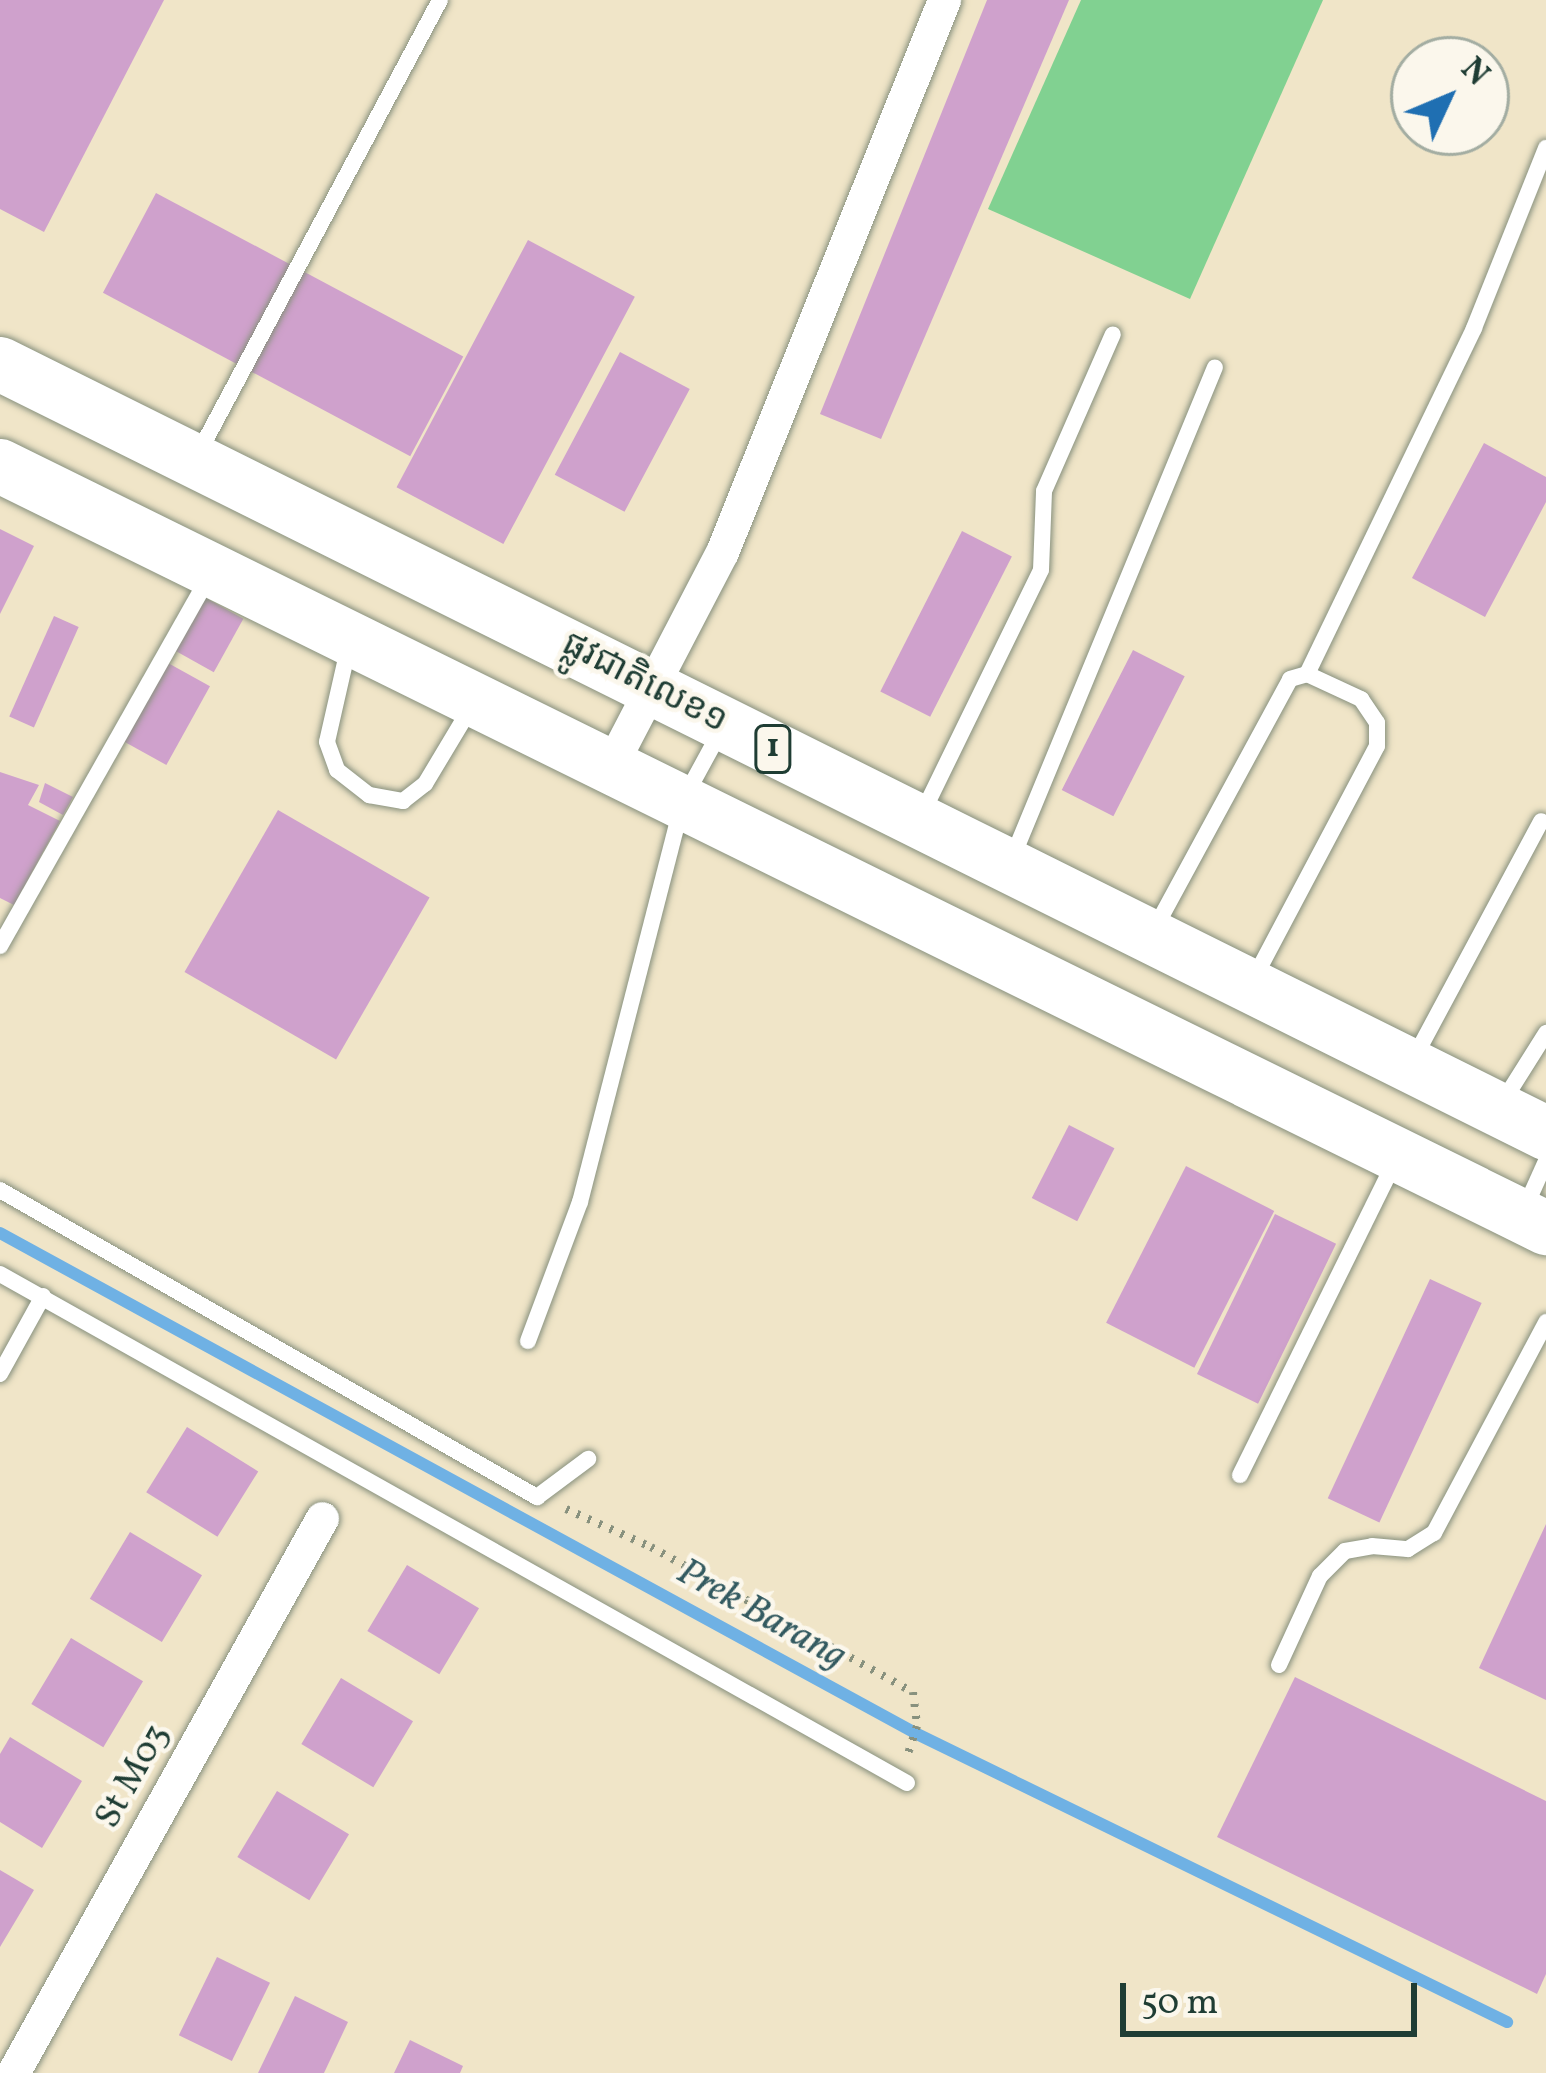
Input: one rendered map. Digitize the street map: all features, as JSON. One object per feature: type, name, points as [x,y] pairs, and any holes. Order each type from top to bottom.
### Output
[{"type":"highway","name":"ផ្លូវជាតិលេខ១","points":[[0,364],[1522,1121]]},
{"type":"highway","name":"1","points":[[0,466],[1534,1222]]},
{"type":"highway","points":[[1214,1063],[1249,988]]},
{"type":"street","points":[[611,765],[722,552],[944,0]]},
{"type":"street","name":"St M03","points":[[13,2073],[322,1518]]},
{"type":"lane","points":[[195,460],[440,0]]},
{"type":"lane","points":[[1307,674],[1474,328],[1546,148]]},
{"type":"lane","points":[[918,822],[1041,570],[1044,491],[1113,334]]},
{"type":"lane","points":[[1009,868],[1215,367]]},
{"type":"lane","points":[[0,946],[212,571]]},
{"type":"lane","points":[[351,638],[327,742],[337,770],[369,795],[404,801],[425,784],[476,699]]},
{"type":"lane","points":[[1150,937],[1290,679],[1307,674],[1361,699],[1376,723],[1377,746],[1249,988]]},
{"type":"lane","points":[[528,1341],[580,1202],[683,800],[724,724]]},
{"type":"lane","points":[[1409,1066],[1540,821]]},
{"type":"lane","points":[[1522,1121],[1546,1033]]},
{"type":"lane","points":[[1240,1475],[1398,1155]]},
{"type":"lane","points":[[1534,1222],[1546,1161]]},
{"type":"lane","points":[[0,1190],[537,1497],[588,1459]]},
{"type":"lane","points":[[0,1274],[907,1783]]},
{"type":"lane","points":[[0,1373],[44,1296]]},
{"type":"lane","points":[[1279,1665],[1320,1576],[1345,1551],[1372,1546],[1408,1549],[1434,1533],[1546,1322]]},
{"type":"path","points":[[537,1497],[651,1547],[913,1692],[917,1726],[904,1764],[907,1783]]},
{"type":"green space","points":[[1081,0],[1323,0],[1190,299],[988,209]]},
{"type":"building","points":[[0,0],[164,0],[44,232],[0,209]]},
{"type":"building","points":[[987,0],[1069,0],[881,439],[820,414]]},
{"type":"building","points":[[156,193],[463,356],[410,456],[103,293]]},
{"type":"building","points":[[528,240],[635,297],[503,544],[397,487]]},
{"type":"building","points":[[620,352],[690,389],[624,512],[555,475]]},
{"type":"building","points":[[1484,443],[1546,477],[1546,502],[1485,617],[1412,578]]},
{"type":"building","points":[[0,529],[34,546],[0,614]]},
{"type":"building","points":[[962,531],[1012,556],[930,717],[880,691]]},
{"type":"building","points":[[204,597],[243,619],[214,672],[174,650]]},
{"type":"building","points":[[54,616],[79,627],[34,727],[9,716]]},
{"type":"building","points":[[1133,650],[1185,676],[1113,816],[1062,790]]},
{"type":"building","points":[[168,663],[210,686],[166,765],[124,742]]},
{"type":"building","points":[[0,772],[39,785],[28,805],[60,821],[14,905],[0,898]]},
{"type":"building","points":[[45,783],[73,797],[63,815],[39,802]]},
{"type":"building","points":[[278,810],[430,898],[336,1059],[184,972]]},
{"type":"building","points":[[1069,1125],[1114,1148],[1077,1221],[1032,1198]]},
{"type":"building","points":[[1186,1166],[1274,1211],[1194,1368],[1106,1323]]},
{"type":"building","points":[[1275,1214],[1336,1244],[1258,1404],[1197,1374]]},
{"type":"building","points":[[1430,1279],[1482,1303],[1379,1522],[1328,1498]]},
{"type":"building","points":[[187,1427],[258,1472],[217,1537],[146,1492]]},
{"type":"building","points":[[1546,1524],[1546,1700],[1479,1668]]},
{"type":"building","points":[[130,1532],[202,1575],[162,1642],[90,1599]]},
{"type":"building","points":[[407,1565],[479,1608],[439,1674],[367,1631]]},
{"type":"building","points":[[71,1638],[143,1681],[103,1747],[31,1704]]},
{"type":"building","points":[[1295,1677],[1546,1801],[1546,1974],[1537,1994],[1217,1837]]},
{"type":"building","points":[[341,1678],[413,1721],[373,1787],[301,1744]]},
{"type":"building","points":[[10,1737],[82,1781],[42,1848],[0,1822],[0,1754]]},
{"type":"building","points":[[277,1791],[349,1834],[309,1900],[237,1857]]},
{"type":"building","points":[[0,1870],[34,1890],[0,1947]]},
{"type":"building","points":[[217,1957],[270,1983],[232,2061],[179,2035]]},
{"type":"building","points":[[295,1996],[348,2022],[324,2073],[258,2073]]},
{"type":"building","points":[[410,2040],[463,2066],[460,2073],[394,2073]]},
{"type":"waterway","name":"Prek Barang","points":[[0,1233],[915,1733],[1507,2022]]}]
